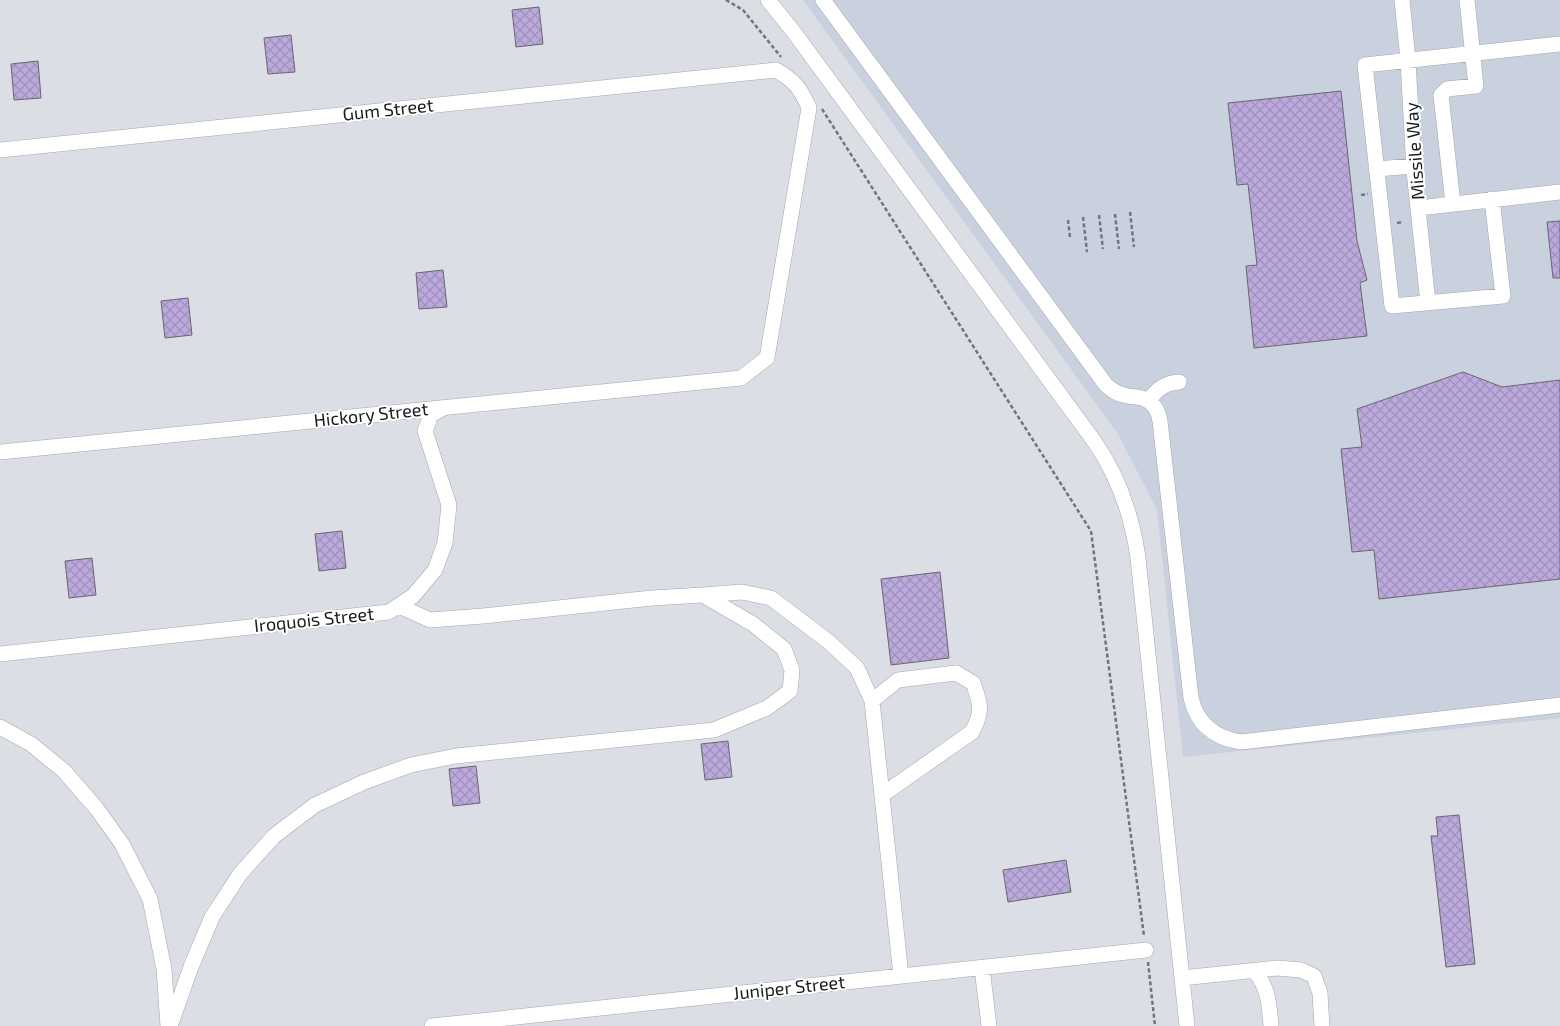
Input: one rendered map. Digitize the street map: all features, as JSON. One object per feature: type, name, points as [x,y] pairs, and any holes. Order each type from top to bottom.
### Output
[{"type":"street","points":[[768,0],[799,39],[1094,441],[1118,482],[1131,519],[1138,558],[1187,1026]]},
{"type":"street","points":[[823,0],[1106,385],[1122,395],[1143,398],[1149,401],[1157,410],[1160,421],[1191,698],[1196,714],[1201,721],[1214,733],[1232,740],[1251,741],[1560,705]]},
{"type":"street","name":"Missile Way","points":[[1402,0],[1408,60],[1414,166],[1428,303]]},
{"type":"street","points":[[1453,204],[1442,95],[1447,89],[1476,86],[1467,0]]},
{"type":"street","points":[[1492,199],[1503,296],[1392,306],[1365,65],[1560,44]]},
{"type":"street","name":"Gum Street","points":[[0,150],[781,66]]},
{"type":"street","name":"Hickory Street","points":[[0,452],[741,378],[767,358],[809,108],[802,91],[789,78],[781,66]]},
{"type":"street","points":[[1376,170],[1414,166]]},
{"type":"street","points":[[1419,208],[1560,192]]},
{"type":"street","points":[[1149,401],[1161,387],[1172,382],[1179,382]]},
{"type":"street","name":"Iroquois Street","points":[[0,654],[389,612],[413,596],[435,570],[445,543],[449,505],[425,431],[431,415],[444,407]]},
{"type":"street","points":[[399,606],[430,620],[652,598],[742,592],[771,598],[829,642],[857,668],[872,701],[901,976]]},
{"type":"street","points":[[169,1026],[212,917],[240,874],[274,836],[315,806],[364,782],[411,765],[456,756],[714,730],[767,708],[790,691],[792,670],[784,649],[753,624],[703,595]]},
{"type":"street","points":[[872,701],[898,680],[956,673],[973,683],[979,699],[979,718],[972,732],[882,795]]},
{"type":"street","points":[[0,727],[31,744],[64,772],[97,808],[122,844],[150,899],[164,970],[169,1026]]},
{"type":"street","name":"Juniper Street","points":[[432,1026],[1146,950]]},
{"type":"street","points":[[982,968],[989,1026]]},
{"type":"street","points":[[1182,978],[1277,968],[1301,970],[1314,976],[1320,993],[1322,1026]]},
{"type":"street","points":[[1255,971],[1264,982],[1269,997],[1271,1026]]},
{"type":"path","points":[[726,0],[743,10],[781,66]]},
{"type":"path","points":[[821,107],[1091,532],[1155,1026]]},
{"type":"path","points":[[1130,212],[1134,247]]},
{"type":"path","points":[[1115,214],[1119,249]]},
{"type":"path","points":[[1099,215],[1103,249]]},
{"type":"path","points":[[1083,217],[1087,252]]},
{"type":"path","points":[[1068,220],[1070,237]]},
{"type":"shaded area","points":[[803,0],[1560,0],[1560,718],[1183,757],[1157,510],[1118,434]]},
{"type":"building","points":[[539,7],[543,44],[516,47],[512,10]]},
{"type":"building","points":[[291,35],[295,72],[268,74],[264,38]]},
{"type":"building","points":[[38,61],[41,98],[14,100],[11,64]]},
{"type":"building","points":[[1341,91],[1357,241],[1367,280],[1360,283],[1367,336],[1254,348],[1246,266],[1257,265],[1248,184],[1237,185],[1228,103]]},
{"type":"building","points":[[1560,221],[1560,278],[1553,278],[1547,222]]},
{"type":"building","points":[[443,270],[447,307],[419,309],[416,273]]},
{"type":"building","points":[[188,298],[192,335],[165,338],[161,301]]},
{"type":"building","points":[[1463,372],[1502,387],[1560,380],[1560,579],[1379,599],[1374,550],[1352,552],[1341,449],[1362,447],[1357,409]]},
{"type":"building","points":[[342,531],[346,568],[319,571],[315,534]]},
{"type":"building","points":[[92,558],[96,595],[69,598],[65,561]]},
{"type":"building","points":[[940,572],[949,658],[891,665],[881,579]]},
{"type":"building","points":[[728,741],[732,777],[705,780],[701,744]]},
{"type":"building","points":[[476,766],[480,803],[453,806],[449,769]]},
{"type":"building","points":[[1459,815],[1475,964],[1446,967],[1431,836],[1438,836],[1436,817]]},
{"type":"building","points":[[1066,860],[1071,892],[1008,902],[1003,870]]}]
